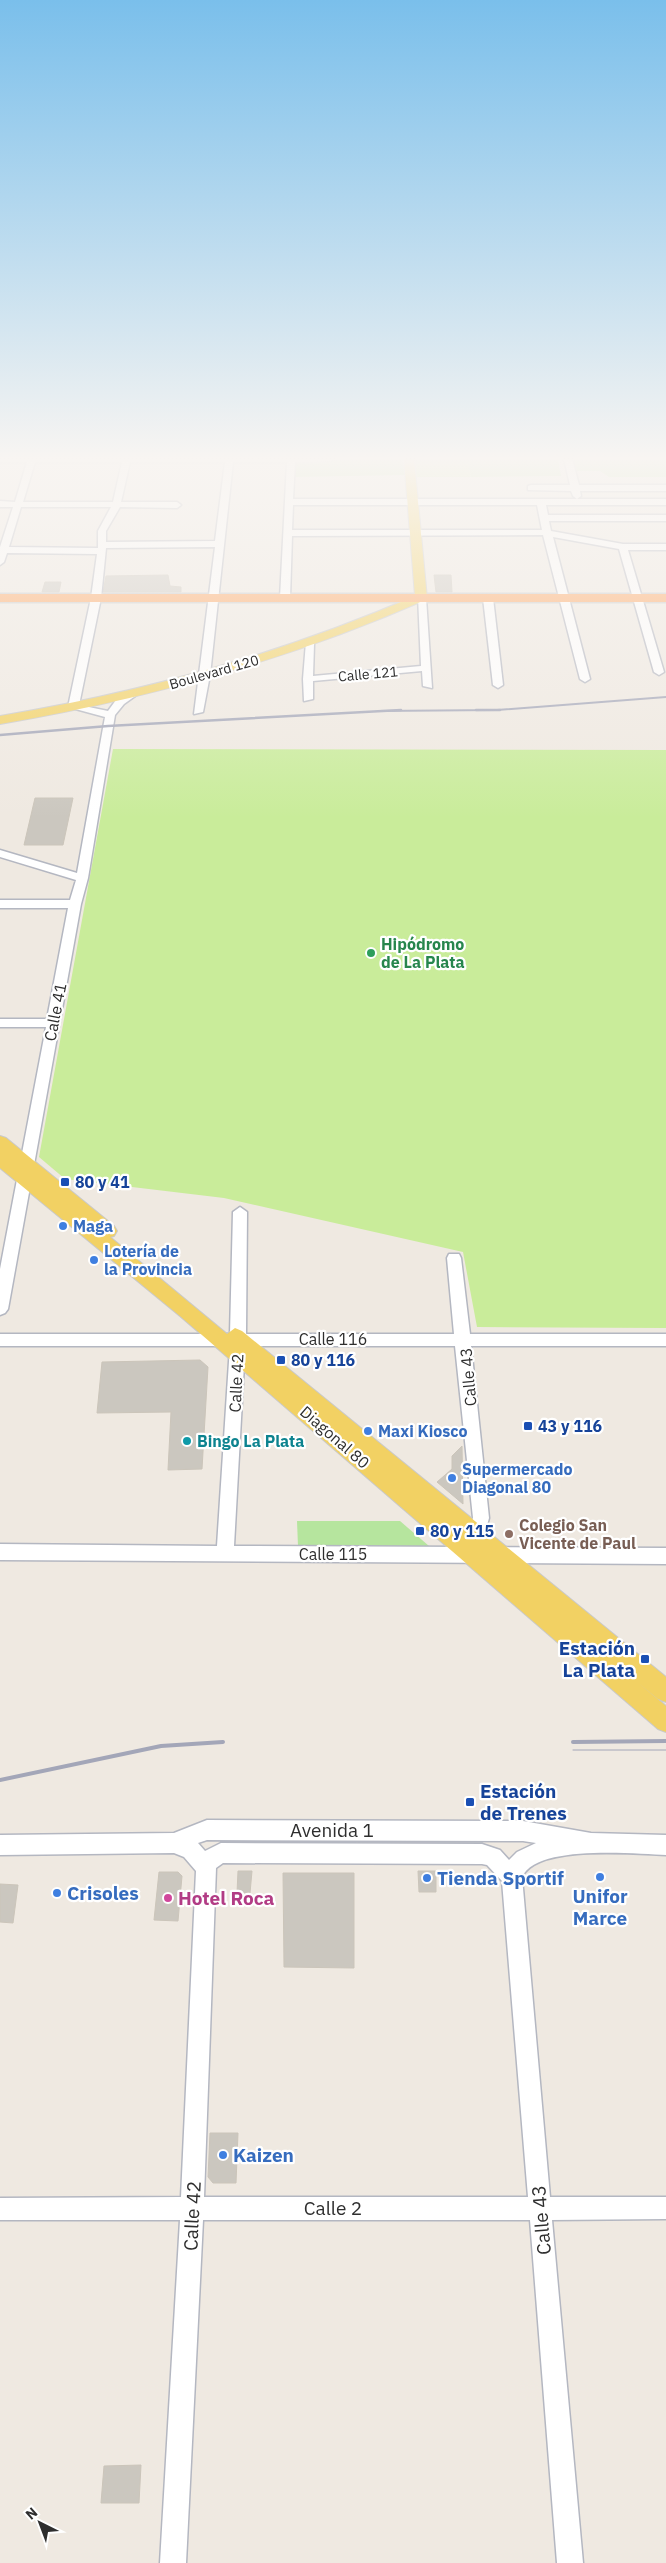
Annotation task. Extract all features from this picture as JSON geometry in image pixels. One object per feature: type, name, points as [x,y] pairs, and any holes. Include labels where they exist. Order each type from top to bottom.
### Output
[{"type":"highway","points":[[0,598],[666,598]]},
{"type":"main road","points":[[420,579],[421,598]]},
{"type":"main road","name":"Boulevard 120","points":[[0,720],[133,694],[205,675],[309,644],[421,598]]},
{"type":"main road","name":"Diagonal 80","points":[[0,1142],[25,1172],[474,1545],[666,1721]]},
{"type":"main road","name":"Diagonal 80","points":[[2,1162],[25,1172]]},
{"type":"main road","name":"Diagonal 80","points":[[474,1545],[501,1555],[666,1692]]},
{"type":"street","points":[[98,579],[73,707],[93,709],[110,715],[120,702],[133,694]]},
{"type":"street","points":[[198,712],[205,675],[214,579]]},
{"type":"street","points":[[285,598],[286,579]]},
{"type":"street","points":[[559,579],[585,679]]},
{"type":"street","points":[[633,579],[659,672]]},
{"type":"street","points":[[421,598],[428,686]]},
{"type":"street","points":[[488,598],[498,685]]},
{"type":"street","points":[[308,699],[309,644]]},
{"type":"street","name":"Calle 121","points":[[308,679],[427,668]]},
{"type":"street","name":"Calle 41","points":[[0,1309],[75,904],[82,878],[94,793],[110,715]]},
{"type":"street","points":[[0,853],[82,878]]},
{"type":"street","points":[[0,904],[75,904]]},
{"type":"street","points":[[0,1023],[53,1023]]},
{"type":"street","name":"Calle 42","points":[[225,1553],[232,1344],[240,1212]]},
{"type":"street","name":"Calle 43","points":[[454,1258],[481,1518],[474,1545]]},
{"type":"street","name":"Calle 116","points":[[0,1340],[232,1344],[464,1340],[666,1340]]},
{"type":"street","name":"Calle 115","points":[[0,1552],[225,1553],[474,1545]]},
{"type":"street","points":[[501,1555],[666,1556]]},
{"type":"street","name":"Avenida 1","points":[[0,1845],[174,1844],[207,1830],[523,1831],[591,1843],[666,1845]]},
{"type":"street","points":[[512,1878],[517,1864],[525,1856],[591,1843]]},
{"type":"street","points":[[174,1844],[191,1850],[206,1868]]},
{"type":"street","name":"Avenida 1","points":[[206,1868],[210,1858],[221,1853],[482,1854],[493,1857],[512,1878]]},
{"type":"street","name":"Calle 42","points":[[173,2563],[192,2208],[206,1868]]},
{"type":"street","name":"Calle 43","points":[[512,1878],[570,2563]]},
{"type":"street","name":"Calle 2","points":[[0,2208],[666,2208]]},
{"type":"green space","name":"Hipódromo de La Plata","points":[[113,749],[666,750],[666,1328],[477,1327],[463,1252],[224,1198],[65,1179],[39,1157]]},
{"type":"green space","points":[[297,1521],[400,1521],[429,1546],[298,1546]]},
{"type":"building","points":[[106,579],[169,579],[170,586],[181,587],[181,592],[103,592]]},
{"type":"building","points":[[434,579],[451,579],[452,592],[436,592]]},
{"type":"building","points":[[45,582],[61,582],[59,592],[42,592]]},
{"type":"building","points":[[35,798],[73,798],[63,845],[24,845]]},
{"type":"building","name":"Bingo La Plata","points":[[200,1360],[208,1367],[202,1469],[168,1470],[171,1412],[97,1413],[102,1362]]},
{"type":"building","name":"Supermercado Diagonal 80","points":[[462,1446],[463,1504],[437,1482],[452,1469],[452,1456]]},
{"type":"building","points":[[238,1871],[252,1871],[250,1893],[237,1893]]},
{"type":"building","name":"Tienda Sportif","points":[[418,1871],[436,1871],[436,1892],[419,1892]]},
{"type":"building","name":"Hotel Roca","points":[[159,1872],[178,1872],[182,1876],[178,1921],[154,1920]]},
{"type":"building","points":[[283,1873],[354,1873],[354,1968],[284,1967]]},
{"type":"building","points":[[0,1884],[18,1885],[13,1923],[0,1922]]},
{"type":"building","name":"Kaizen","points":[[210,2133],[238,2133],[236,2183],[213,2183],[208,2177]]},
{"type":"building","points":[[141,2465],[139,2503],[101,2503],[104,2466]]},
{"type":"tram line","points":[[573,1750],[666,1750]]},
{"type":"railway","points":[[497,710],[666,697]]},
{"type":"railway","points":[[384,711],[401,710]]},
{"type":"railway","points":[[476,710],[497,710]]},
{"type":"railway","points":[[384,711],[497,710]]},
{"type":"railway","points":[[378,711],[384,711]]},
{"type":"railway","points":[[0,735],[108,726],[384,711]]},
{"type":"railway","points":[[573,1742],[666,1741]]},
{"type":"railway","points":[[0,1780],[161,1746],[223,1742]]},
{"type":"place","name":"Hipódromo de La Plata","points":[[371,953]]},
{"type":"place","name":"80 y 41","points":[[65,1182]]},
{"type":"place","name":"Maga","points":[[63,1226]]},
{"type":"place","name":"Lotería de la Provincia","points":[[94,1260]]},
{"type":"place","name":"80 y 116","points":[[281,1360]]},
{"type":"place","name":"43 y 116","points":[[528,1426]]},
{"type":"place","name":"Maxi Kiosco","points":[[368,1431]]},
{"type":"place","name":"Bingo La Plata","points":[[187,1441]]},
{"type":"place","name":"Supermercado Diagonal 80","points":[[452,1478]]},
{"type":"place","name":"80 y 115","points":[[420,1531]]},
{"type":"place","name":"Colegio San Vicente de Paul","points":[[509,1534]]},
{"type":"place","name":"Estación La Plata","points":[[645,1659]]},
{"type":"place","name":"Estación de Trenes","points":[[470,1802]]},
{"type":"place","name":"Unifor Marce","points":[[600,1877]]},
{"type":"place","name":"Tienda Sportif","points":[[427,1878]]},
{"type":"place","name":"Crisoles","points":[[57,1893]]},
{"type":"place","name":"Hotel Roca","points":[[168,1898]]},
{"type":"place","name":"Kaizen","points":[[223,2155]]}]
